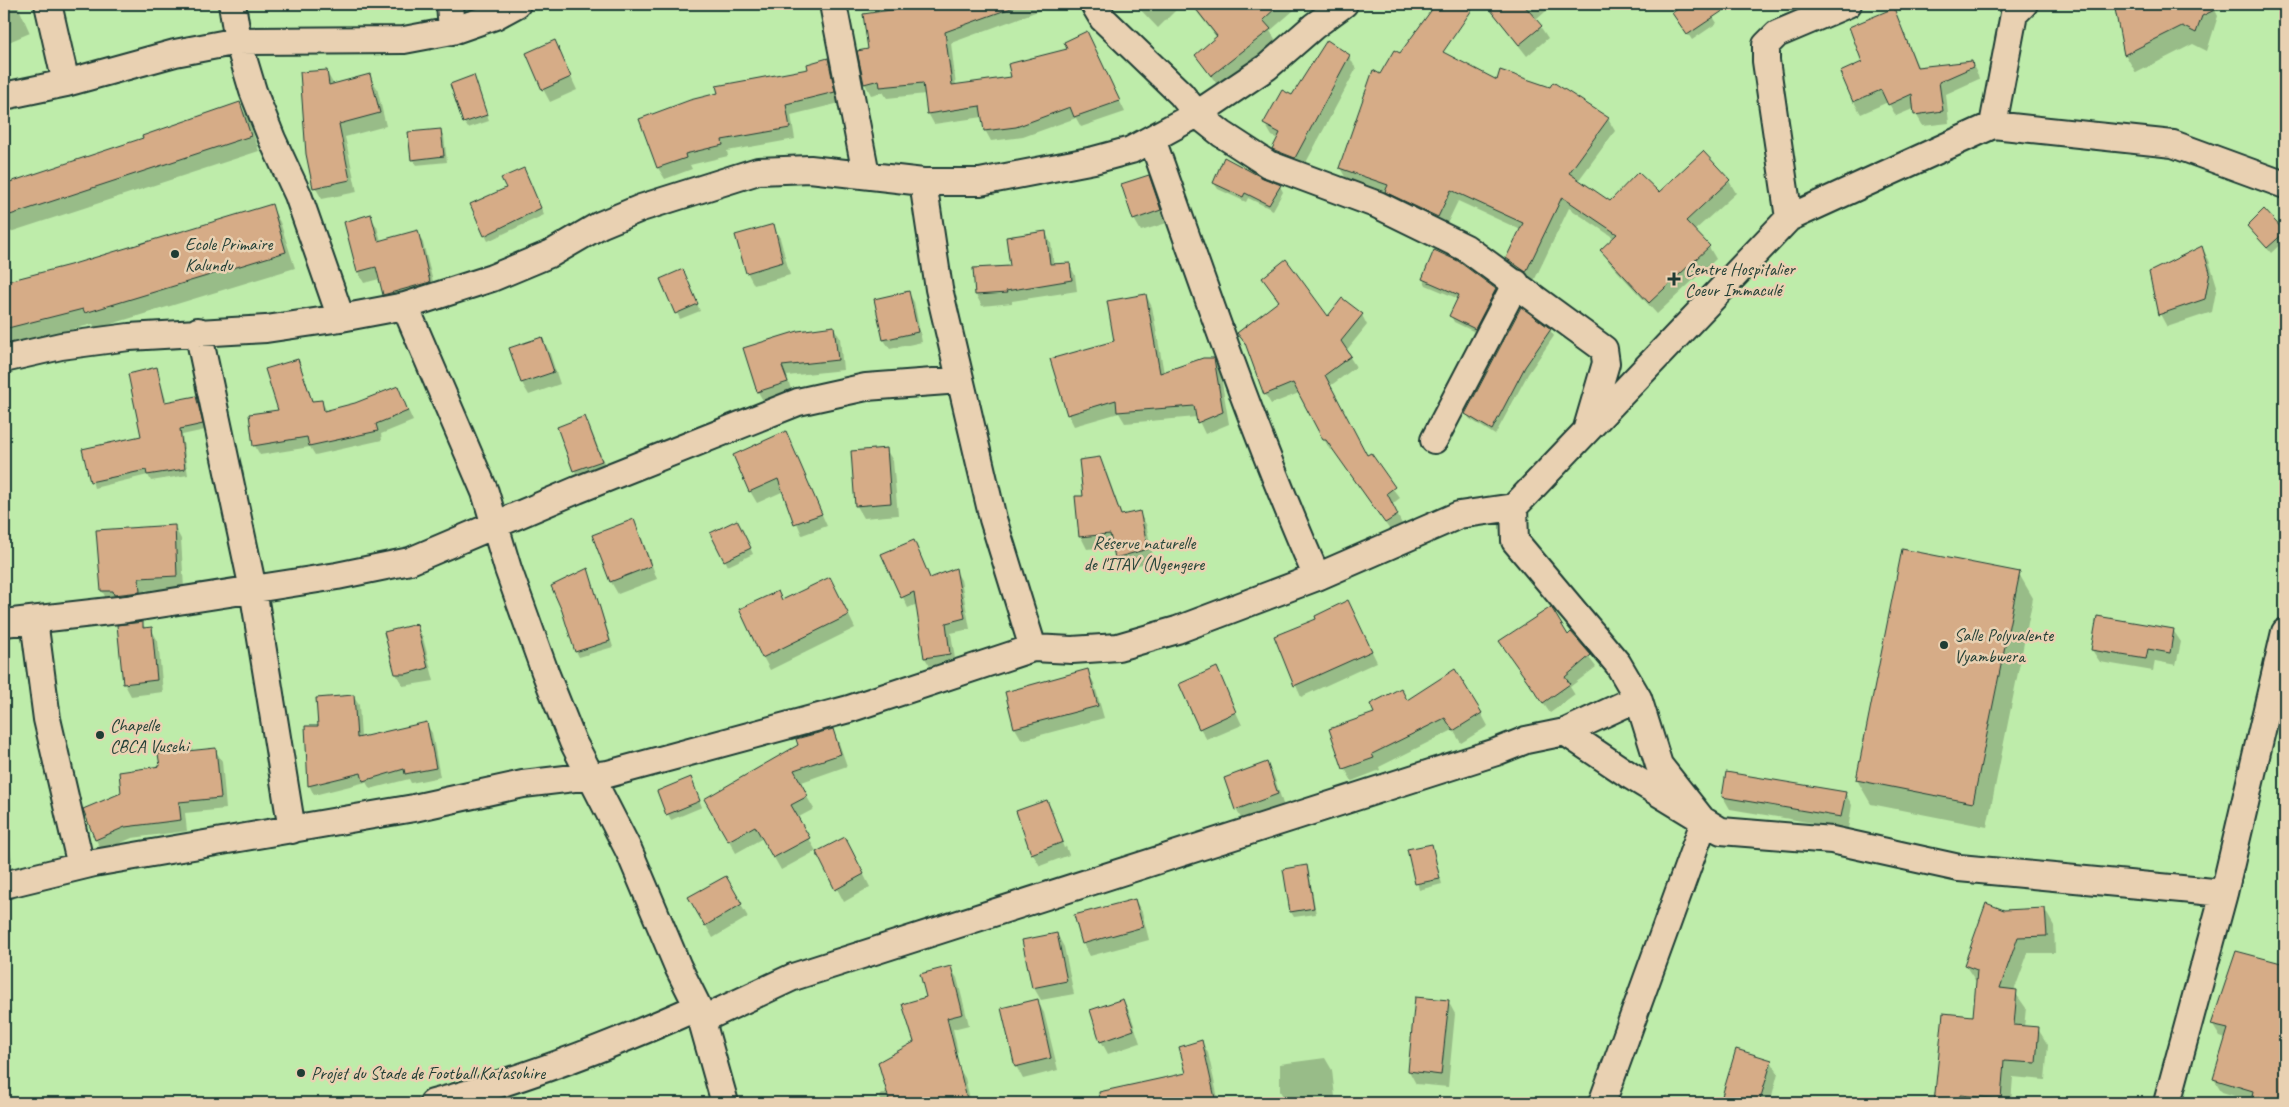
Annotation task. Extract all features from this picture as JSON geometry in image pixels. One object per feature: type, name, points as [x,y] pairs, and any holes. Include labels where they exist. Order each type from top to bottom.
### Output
[{"type":"street","points":[[48,4],[66,83]]},
{"type":"street","points":[[232,4],[238,41],[253,91],[272,139],[298,195],[341,318]]},
{"type":"street","points":[[450,4],[452,30]]},
{"type":"street","points":[[4,96],[66,83],[176,53],[238,41],[404,40],[452,30],[495,16],[517,4]]},
{"type":"street","points":[[833,4],[866,174]]},
{"type":"street","points":[[1094,4],[1103,19],[1181,94],[1197,114],[1222,134],[1268,164],[1378,205],[1466,248],[1604,349],[1606,363],[1604,372],[1584,436]]},
{"type":"street","points":[[4,360],[61,346],[198,331],[266,329],[405,306],[492,278],[552,253],[600,225],[642,208],[758,172],[810,169],[923,182],[980,182],[1094,160],[1131,150],[1197,114],[1267,67],[1314,26],[1344,4]]},
{"type":"street","points":[[1789,218],[1766,62],[1766,45],[1777,34],[1848,4]]},
{"type":"street","points":[[1993,125],[2014,14],[2024,4]]},
{"type":"street","points":[[4,885],[81,866],[414,808],[523,784],[608,774],[849,709],[1033,648],[1072,650],[1118,647],[1177,630],[1317,577],[1459,515],[1514,507],[1584,436],[1789,218],[1993,125],[2173,144],[2285,185]]},
{"type":"street","points":[[1152,139],[1236,377],[1287,508],[1317,577]]},
{"type":"street","points":[[923,182],[939,289],[960,380],[993,519],[1033,648]]},
{"type":"street","points":[[1434,440],[1516,283]]},
{"type":"street","points":[[405,306],[485,492],[545,672],[573,742],[629,851],[699,1013],[725,1103]]},
{"type":"street","points":[[198,331],[253,589],[292,830]]},
{"type":"street","points":[[4,623],[127,609],[337,576],[410,561],[577,490],[798,402],[866,387],[960,380]]},
{"type":"street","points":[[1514,507],[1515,541],[1618,664],[1638,698],[1659,765],[1704,822]]},
{"type":"street","points":[[34,620],[47,719],[81,866]]},
{"type":"street","points":[[2167,1103],[2224,893],[2285,632]]},
{"type":"street","points":[[433,1103],[485,1090],[650,1028],[699,1013],[793,978],[1496,752],[1526,740],[1565,732],[1638,698]]},
{"type":"street","points":[[1565,732],[1628,775],[1721,831],[1832,840],[1959,868],[2224,893]]},
{"type":"street","points":[[1602,1103],[1704,822]]},
{"type":"green space","name":"Réserve naturelle de l'ITAV (Ngengere","points":[[4,4],[2285,4],[2285,1103],[4,1103]]},
{"type":"building","points":[[932,4],[1014,4],[1014,7],[945,32],[952,85],[1011,77],[1008,64],[1067,49],[1064,42],[1087,31],[1120,101],[1074,117],[1070,107],[1016,127],[984,131],[980,106],[927,114],[923,83],[880,87],[879,80],[864,84],[857,51],[868,49],[863,14]]},
{"type":"building","points":[[1192,4],[1280,4],[1263,20],[1271,29],[1211,76],[1195,55],[1217,36]]},
{"type":"building","points":[[1436,4],[1476,4],[1443,52],[1497,80],[1500,70],[1550,87],[1553,82],[1609,118],[1569,173],[1610,201],[1638,172],[1659,192],[1703,151],[1730,180],[1686,221],[1710,246],[1649,303],[1600,250],[1617,234],[1562,197],[1526,272],[1506,258],[1523,223],[1451,190],[1438,217],[1385,192],[1388,185],[1339,168],[1373,70],[1380,74],[1394,50],[1400,53]]},
{"type":"building","points":[[1486,4],[1523,4],[1542,26],[1519,45]]},
{"type":"building","points":[[1685,4],[1733,4],[1687,35],[1672,13]]},
{"type":"building","points":[[2114,4],[2227,4],[2202,16],[2196,33],[2182,26],[2124,55]]},
{"type":"building","points":[[1894,8],[1917,67],[1972,61],[1973,67],[1939,82],[1943,111],[1914,115],[1912,94],[1888,105],[1881,90],[1853,102],[1840,72],[1862,62],[1849,27]]},
{"type":"building","points":[[555,40],[571,77],[542,90],[526,53]]},
{"type":"building","points":[[1327,40],[1350,55],[1295,158],[1272,149],[1280,133],[1263,124],[1282,90],[1292,95]]},
{"type":"building","points":[[828,58],[835,92],[786,104],[790,128],[722,140],[723,145],[685,154],[686,158],[657,168],[639,119],[690,100],[718,93],[716,86],[808,69],[807,64]]},
{"type":"building","points":[[327,70],[329,85],[370,74],[380,113],[339,124],[350,180],[313,188],[306,154],[300,72]]},
{"type":"building","points":[[474,75],[487,115],[463,123],[450,84]]},
{"type":"building","points":[[240,102],[251,136],[4,217],[4,184],[143,138],[142,136]]},
{"type":"building","points":[[441,129],[444,156],[411,160],[408,132]]},
{"type":"building","points":[[1224,157],[1263,178],[1281,185],[1269,205],[1245,193],[1243,197],[1213,183]]},
{"type":"building","points":[[524,168],[541,208],[484,236],[470,204],[506,188],[501,178]]},
{"type":"building","points":[[1149,175],[1161,210],[1133,220],[1121,184]]},
{"type":"building","points":[[272,204],[286,252],[85,313],[83,309],[4,329],[4,282],[70,265]]},
{"type":"building","points":[[2264,209],[2285,232],[2267,248],[2247,226]]},
{"type":"building","points":[[371,214],[378,241],[418,230],[430,282],[383,295],[376,267],[357,272],[344,222]]},
{"type":"building","points":[[774,224],[783,262],[746,273],[735,235]]},
{"type":"building","points":[[1046,231],[1050,264],[1070,263],[1072,280],[1006,291],[1007,293],[975,295],[973,268],[1010,266],[1006,237]]},
{"type":"building","points":[[2202,246],[2210,272],[2205,299],[2158,315],[2149,272]]},
{"type":"building","points":[[1434,250],[1458,261],[1496,289],[1475,329],[1449,316],[1459,295],[1422,279]]},
{"type":"building","points":[[1286,259],[1328,316],[1342,298],[1363,314],[1341,341],[1351,356],[1325,375],[1367,455],[1371,453],[1395,487],[1387,493],[1398,515],[1385,523],[1326,440],[1323,440],[1293,383],[1264,395],[1245,343],[1237,333],[1279,301],[1262,278]]},
{"type":"building","points":[[683,269],[698,304],[675,314],[660,279]]},
{"type":"building","points":[[909,291],[918,332],[883,340],[874,299]]},
{"type":"building","points":[[1146,294],[1160,373],[1203,358],[1214,358],[1223,412],[1197,423],[1194,406],[1117,412],[1116,400],[1067,415],[1050,359],[1114,341],[1107,301]]},
{"type":"building","points":[[1521,307],[1551,329],[1525,367],[1492,430],[1465,414]]},
{"type":"building","points":[[834,326],[838,360],[782,366],[788,382],[757,392],[743,348],[798,331]]},
{"type":"building","points":[[542,337],[554,372],[521,383],[509,348]]},
{"type":"building","points":[[298,359],[312,401],[322,400],[324,411],[355,403],[398,386],[408,411],[376,424],[378,431],[309,446],[307,437],[253,446],[249,414],[278,410],[265,369]]},
{"type":"building","points":[[157,367],[165,402],[196,396],[203,424],[180,429],[185,469],[147,475],[146,470],[90,482],[82,449],[141,436],[128,374]]},
{"type":"building","points":[[585,416],[602,461],[573,471],[557,427]]},
{"type":"building","points":[[786,431],[822,514],[794,524],[778,479],[749,492],[733,455]]},
{"type":"building","points":[[887,448],[891,503],[855,506],[851,451]]},
{"type":"building","points":[[1100,457],[1121,515],[1140,511],[1148,549],[1115,558],[1110,534],[1079,537],[1075,496],[1083,496],[1079,460]]},
{"type":"building","points":[[634,519],[651,566],[610,582],[592,535]]},
{"type":"building","points":[[737,520],[751,548],[724,561],[710,533]]},
{"type":"building","points":[[175,525],[177,576],[139,578],[140,592],[114,595],[113,591],[101,591],[96,530]]},
{"type":"building","points":[[914,540],[930,578],[956,568],[965,618],[946,623],[950,654],[924,658],[914,592],[901,598],[881,554]]},
{"type":"building","name":"Salle Polyvalente Vyambwera","points":[[1902,549],[2020,572],[1973,803],[1856,780]]},
{"type":"building","points":[[588,568],[610,641],[575,652],[562,611],[551,586]]},
{"type":"building","points":[[830,577],[849,615],[762,658],[739,609],[778,591],[782,600]]},
{"type":"building","points":[[1348,600],[1372,651],[1294,686],[1274,636],[1316,619],[1315,616]]},
{"type":"building","points":[[1551,607],[1568,635],[1571,632],[1591,655],[1565,677],[1570,684],[1543,703],[1499,641]]},
{"type":"building","points":[[2097,616],[2174,629],[2170,653],[2148,649],[2146,659],[2091,650]]},
{"type":"building","points":[[143,622],[143,628],[152,627],[157,680],[123,684],[117,625]]},
{"type":"building","points":[[417,624],[428,668],[406,674],[395,674],[384,632]]},
{"type":"building","points":[[1217,667],[1236,712],[1199,729],[1179,684]]},
{"type":"building","points":[[1088,669],[1098,706],[1014,728],[1005,692]]},
{"type":"building","points":[[1455,669],[1482,713],[1453,731],[1445,718],[1372,754],[1374,758],[1343,769],[1329,729],[1374,713],[1370,704],[1401,688],[1407,700]]},
{"type":"building","points":[[354,695],[357,738],[427,722],[436,768],[405,774],[404,769],[363,781],[361,773],[308,786],[305,726],[318,726],[316,698]]},
{"type":"building","points":[[833,729],[841,754],[794,770],[808,796],[791,805],[810,838],[773,858],[755,826],[728,841],[704,799],[798,745],[796,739]]},
{"type":"building","points":[[216,748],[221,798],[179,802],[181,820],[125,827],[95,840],[83,809],[121,793],[119,772],[160,766],[158,754]]},
{"type":"building","points":[[1267,762],[1278,794],[1235,810],[1224,778]]},
{"type":"building","points":[[1726,772],[1846,792],[1841,817],[1722,797]]},
{"type":"building","points":[[691,777],[700,801],[666,815],[657,791]]},
{"type":"building","points":[[1047,800],[1063,842],[1031,854],[1016,811]]},
{"type":"building","points":[[845,837],[864,874],[835,890],[816,852]]},
{"type":"building","points":[[1432,844],[1440,879],[1415,884],[1407,849]]},
{"type":"building","points":[[1307,865],[1314,908],[1290,912],[1283,869]]},
{"type":"building","points":[[726,876],[742,904],[705,926],[688,897]]},
{"type":"building","points":[[1135,899],[1143,927],[1082,944],[1074,915]]},
{"type":"building","points":[[1986,903],[2004,910],[2045,908],[2047,936],[2018,937],[2000,988],[2017,990],[2014,1025],[2039,1027],[2036,1063],[2004,1061],[2001,1099],[1960,1095],[1959,1103],[1934,1103],[1943,1013],[1973,1016],[1977,970],[1964,965]]},
{"type":"building","points":[[1057,933],[1067,981],[1032,988],[1022,940]]},
{"type":"building","points":[[2236,951],[2285,964],[2285,1103],[2252,1096],[2253,1091],[2213,1079],[2228,1029],[2211,1025]]},
{"type":"building","points":[[951,966],[963,1014],[947,1018],[967,1099],[941,1103],[890,1103],[878,1062],[914,1042],[902,1004],[926,997],[920,974]]},
{"type":"building","points":[[1415,997],[1449,1000],[1441,1075],[1408,1071]]},
{"type":"building","points":[[1038,999],[1051,1058],[1015,1067],[1001,1008]]},
{"type":"building","points":[[1123,999],[1134,1030],[1100,1042],[1090,1010]]},
{"type":"building","points":[[1202,1040],[1216,1103],[1100,1103],[1099,1092],[1186,1073],[1179,1047]]},
{"type":"building","points":[[1736,1049],[1772,1060],[1759,1103],[1748,1103],[1722,1096]]},
{"type":"place","name":"Ecole Primaire Kalundu","points":[[175,254]]},
{"type":"place","name":"Centre Hospitalier Coeur Immaculé","points":[[1674,279]]},
{"type":"place","name":"Salle Polyvalente Vyambwera","points":[[1944,645]]},
{"type":"place","name":"Chapelle CBCA Vusehi","points":[[100,735]]},
{"type":"place","name":"Projet du Stade de Football Katasohire","points":[[301,1073]]}]
